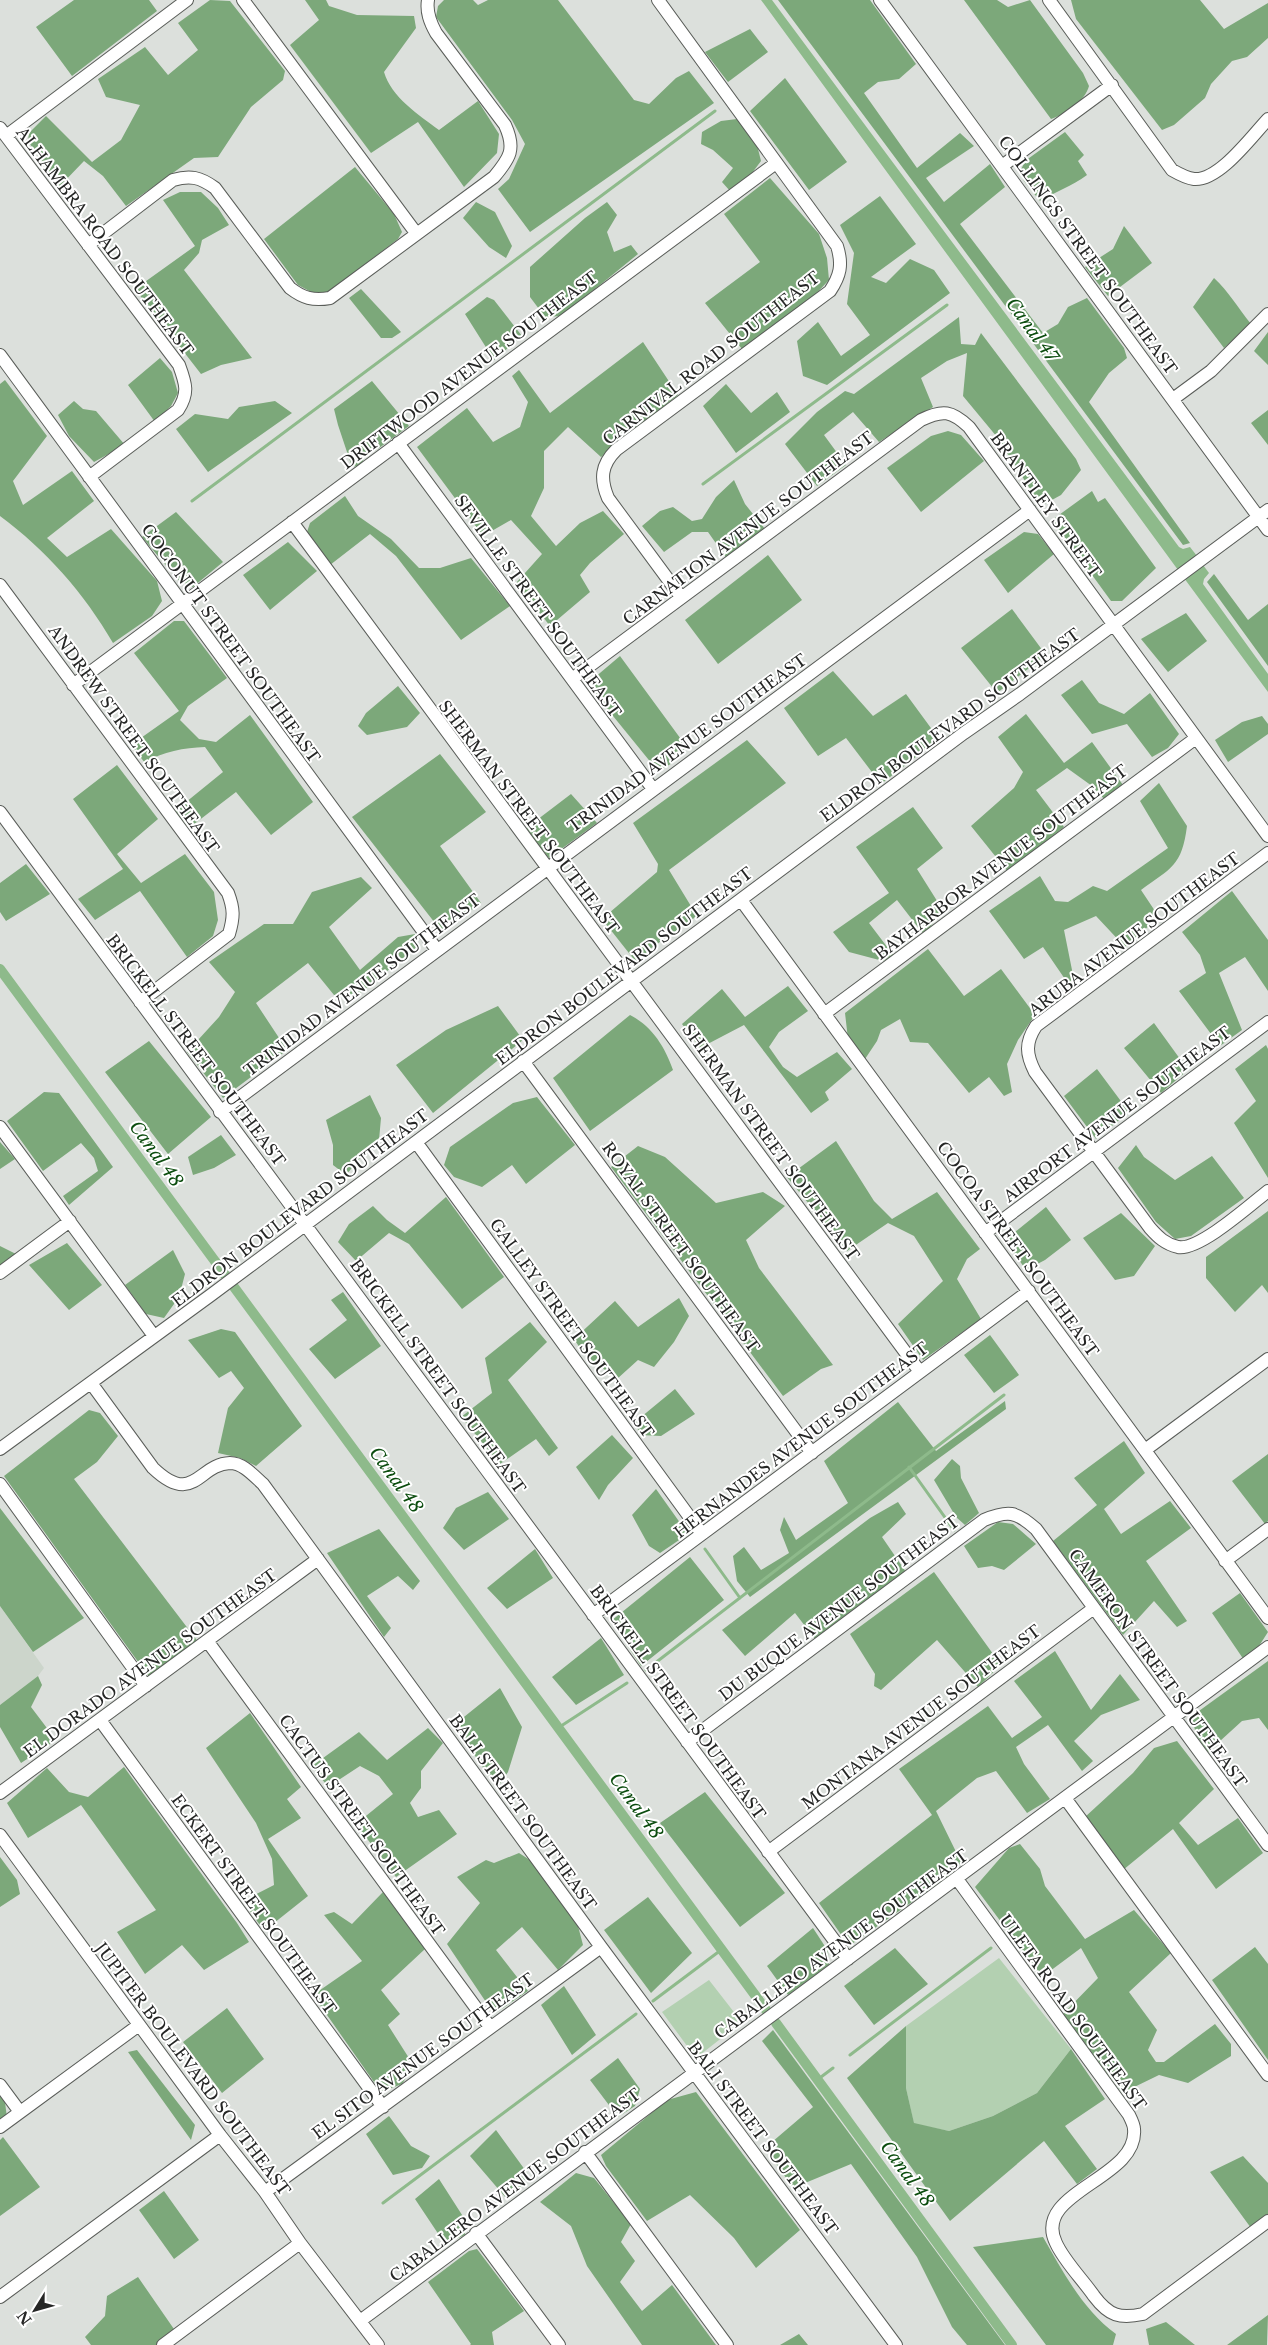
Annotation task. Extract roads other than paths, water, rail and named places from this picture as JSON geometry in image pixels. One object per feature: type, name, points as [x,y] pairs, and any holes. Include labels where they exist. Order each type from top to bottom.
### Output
[{"type":"street","points":[[3,132],[187,0]]},
{"type":"street","points":[[243,0],[416,233]]},
{"type":"street","points":[[88,245],[161,188],[173,180],[188,176],[203,180],[215,188],[290,288],[302,297],[318,300],[330,298],[494,177],[505,164],[511,152],[511,138],[505,125],[435,31],[429,20],[428,0]]},
{"type":"street","points":[[658,0],[776,163]]},
{"type":"street","name":"COLLINGS STREET SOUTHEAST","points":[[880,0],[1173,399],[1263,513],[1268,530]]},
{"type":"street","points":[[1049,0],[1172,170],[1192,179],[1203,178],[1218,172],[1268,119]]},
{"type":"street","points":[[1002,166],[1112,85]]},
{"type":"street","name":"ALHAMBRA ROAD SOUTHEAST","points":[[3,132],[179,365],[185,380],[186,398],[178,410],[89,477]]},
{"type":"street","name":"CARNIVAL ROAD SOUTHEAST","points":[[681,597],[608,498],[602,484],[606,460],[616,450],[830,292],[838,279],[842,261],[838,246],[776,163]]},
{"type":"street","name":"DRIFTWOOD AVENUE SOUTHEAST","points":[[73,685],[776,163]]},
{"type":"street","points":[[1173,399],[1212,371],[1268,314]]},
{"type":"street","name":"COCONUT STREET SOUTHEAST","points":[[0,355],[436,950]]},
{"type":"street","name":"CARNATION AVENUE SOUTHEAST","points":[[572,679],[921,420],[935,413],[946,413]]},
{"type":"street","name":"BRANTLEY STREET","points":[[946,413],[959,418],[969,427],[1268,836]]},
{"type":"street","name":"SEVILLE STREET SOUTHEAST","points":[[398,443],[653,789]]},
{"type":"street","name":"TRINIDAD AVENUE SOUTHEAST","points":[[220,1112],[545,868],[1030,510]]},
{"type":"street","name":"ELDRON BOULEVARD SOUTHEAST","points":[[0,1449],[257,1261],[740,900],[1263,513]]},
{"type":"street","name":"SHERMAN STREET SOUTHEAST","points":[[292,522],[545,868],[632,981],[920,1372]]},
{"type":"street","name":"ANDREW STREET SOUTHEAST","points":[[0,585],[228,893],[234,917],[229,934],[140,1002]]},
{"type":"street","name":"BAYHARBOR AVENUE SOUTHEAST","points":[[824,1014],[1196,738]]},
{"type":"street","name":"BRICKELL STREET SOUTHEAST","points":[[0,812],[848,1959]]},
{"type":"street","name":"ARUBA AVENUE SOUTHEAST","points":[[1094,1152],[1035,1072],[1026,1047],[1029,1038],[1036,1026],[1268,853]]},
{"type":"street","name":"COCOA STREET SOUTHEAST","points":[[740,900],[1268,1618]]},
{"type":"street","name":"AIRPORT AVENUE SOUTHEAST","points":[[985,1232],[1268,1022]]},
{"type":"street","name":"ROYAL STREET SOUTHEAST","points":[[524,1061],[812,1453]]},
{"type":"street","points":[[0,1127],[154,1336]]},
{"type":"street","name":"GALLEY STREET SOUTHEAST","points":[[416,1142],[702,1534]]},
{"type":"street","points":[[1094,1152],[1150,1228],[1162,1241],[1179,1248],[1200,1242],[1268,1191]]},
{"type":"street","points":[[0,1273],[70,1221]]},
{"type":"street","name":"HERNANDES AVENUE SOUTHEAST","points":[[593,1615],[1028,1291]]},
{"type":"street","points":[[1145,1450],[1268,1359]]},
{"type":"street","name":"BALI STREET SOUTHEAST","points":[[91,1382],[153,1468],[164,1479],[179,1484],[196,1481],[215,1468],[230,1463],[245,1468],[263,1484],[600,1947],[896,2345]]},
{"type":"street","points":[[0,1484],[146,1686]]},
{"type":"street","name":"DU BUQUE AVENUE SOUTHEAST","points":[[687,1742],[984,1520],[1001,1513],[1016,1514]]},
{"type":"street","name":"CAMERON STREET SOUTHEAST","points":[[1016,1514],[1036,1528],[1268,1846]]},
{"type":"street","points":[[1225,1561],[1268,1529]]},
{"type":"street","name":"EL DORADO AVENUE SOUTHEAST","points":[[0,1793],[208,1642],[318,1559]]},
{"type":"street","name":"MONTANA AVENUE SOUTHEAST","points":[[768,1852],[1094,1608]]},
{"type":"street","name":"CACTUS STREET SOUTHEAST","points":[[208,1642],[490,2028]]},
{"type":"street","name":"CABALLERO AVENUE SOUTHEAST","points":[[360,2321],[585,2152],[957,1879],[1268,1647]]},
{"type":"street","name":"ECKERT STREET SOUTHEAST","points":[[100,1720],[383,2107]]},
{"type":"street","points":[[1065,1798],[1268,2075]]},
{"type":"street","name":"JUPITER BOULEVARD SOUTHEAST","points":[[0,1835],[377,2345]]},
{"type":"street","name":"ULETA ROAD SOUTHEAST","points":[[957,1879],[1131,2119],[1134,2129],[1131,2146],[1122,2161],[1068,2200],[1058,2211],[1053,2225],[1055,2242],[1099,2303],[1112,2314],[1126,2318],[1143,2314],[1268,2221]]},
{"type":"street","name":"EL SITO AVENUE SOUTHEAST","points":[[265,2192],[600,1947]]},
{"type":"street","points":[[0,2126],[139,2025]]},
{"type":"street","points":[[0,2084],[20,2112]]},
{"type":"street","points":[[0,2297],[220,2135]]},
{"type":"street","points":[[585,2152],[727,2345]]},
{"type":"street","points":[[476,2233],[559,2345]]},
{"type":"street","points":[[163,2345],[300,2243]]},
{"type":"waterway","points":[[192,501],[715,111]]},
{"type":"waterway","points":[[703,484],[947,305]]},
{"type":"waterway","name":"Canal 48","points":[[0,969],[766,2010]]},
{"type":"waterway","points":[[646,1670],[1004,1395]]},
{"type":"waterway","points":[[909,1467],[954,1530]]},
{"type":"waterway","points":[[705,1549],[740,1598]]},
{"type":"waterway","points":[[558,1728],[627,1683]]},
{"type":"waterway","points":[[850,2055],[991,1948]]},
{"type":"waterway","points":[[653,2001],[721,1950]]},
{"type":"waterway","points":[[383,2203],[636,2014]]},
{"type":"waterway","name":"Canal 48","points":[[776,2023],[1012,2345]]},
{"type":"waterway","points":[[817,2080],[833,2068]]},
{"type":"water label","name":"Canal 47","points":[[1032,330]]}]
